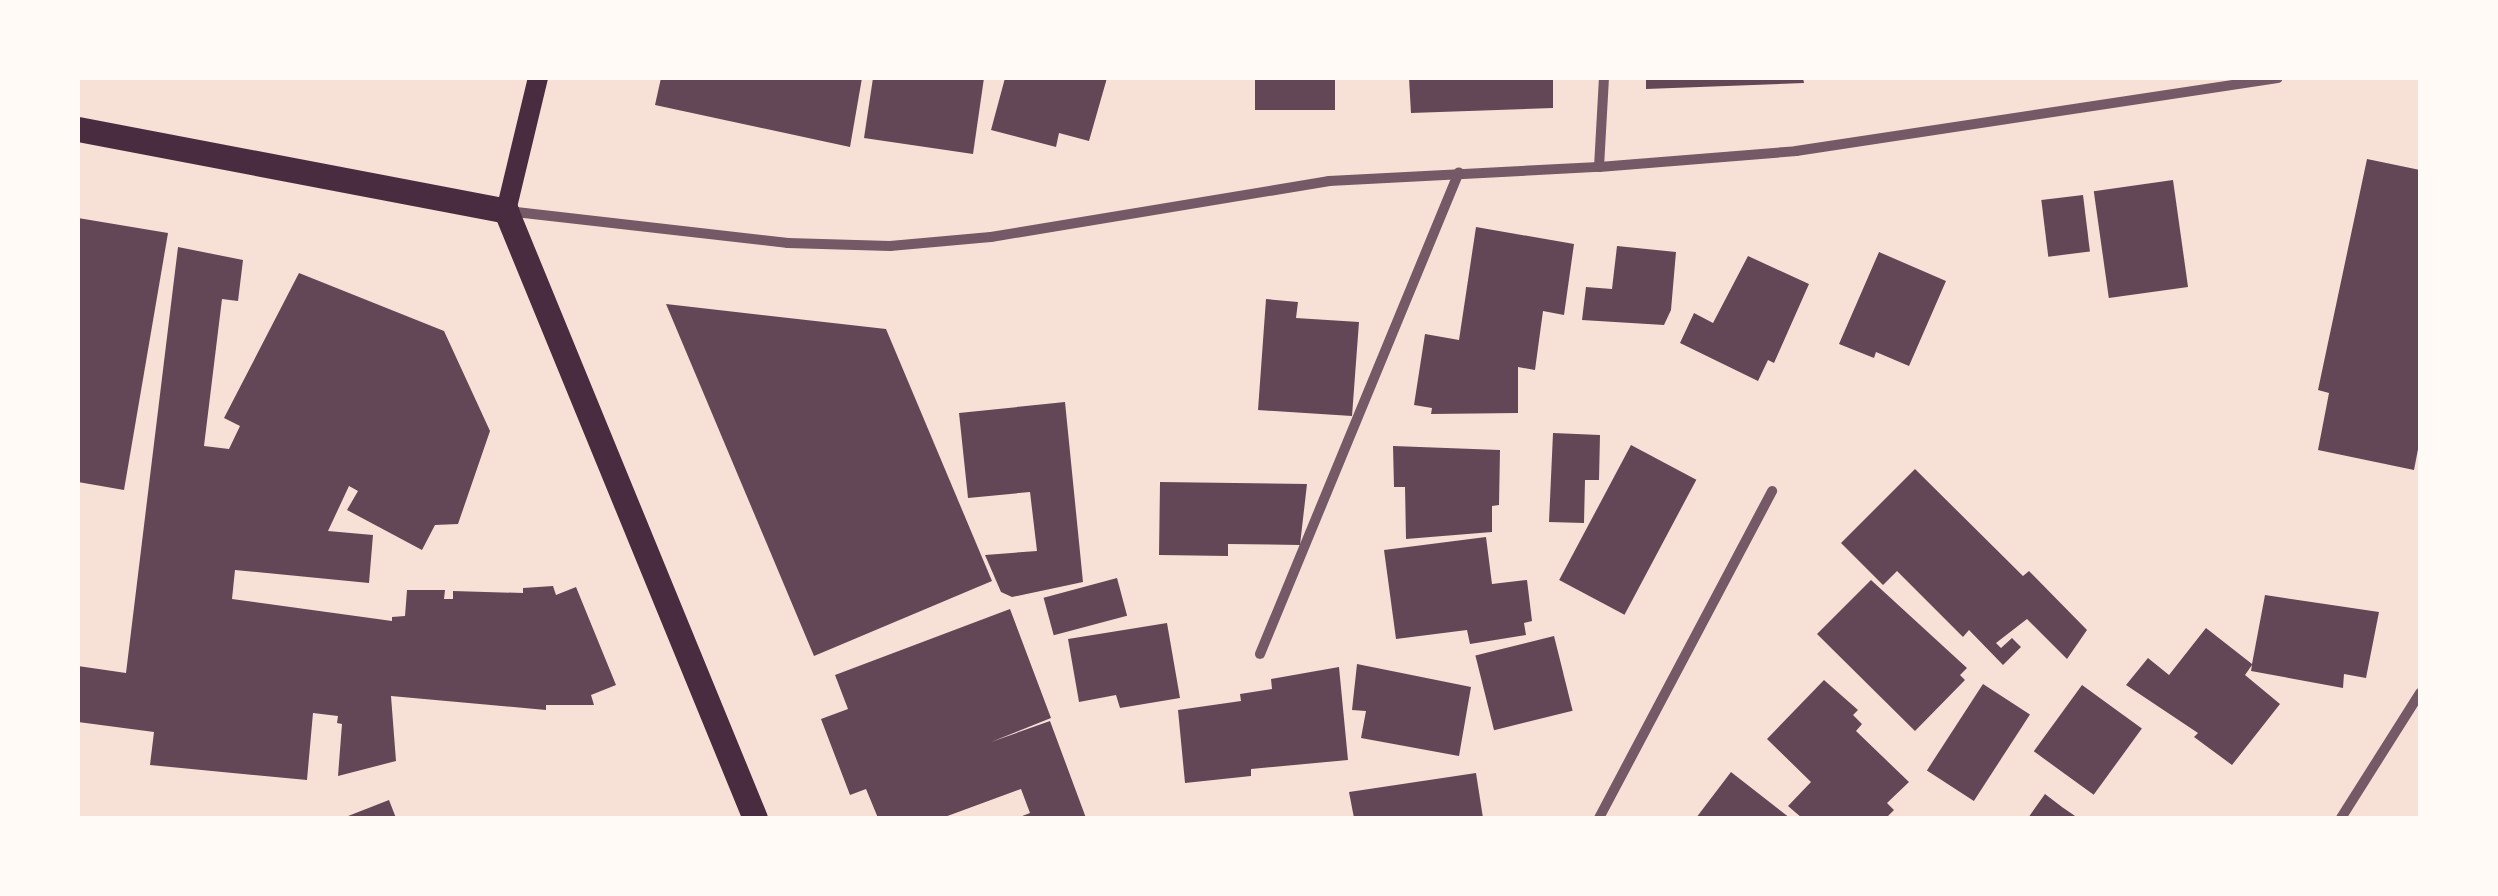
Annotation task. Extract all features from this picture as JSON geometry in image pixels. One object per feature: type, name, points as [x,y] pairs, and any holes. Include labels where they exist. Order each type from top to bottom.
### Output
[{"type":"main road","points":[[538,78],[506,211],[754,818]]},
{"type":"main road","points":[[78,129],[506,211]]},
{"type":"street","points":[[1599,168],[1604,78]]},
{"type":"street","points":[[506,211],[788,243],[890,246],[991,237],[1329,181],[1599,168],[1796,150],[2278,78]]},
{"type":"street","points":[[1260,654],[1459,172]]},
{"type":"street","points":[[1599,818],[1772,490]]},
{"type":"street","points":[[2341,818],[2420,693]]},
{"type":"building","points":[[661,78],[862,78],[850,147],[655,105]]},
{"type":"building","points":[[873,78],[984,78],[973,154],[864,138]]},
{"type":"building","points":[[1005,78],[1107,78],[1089,141],[1059,133],[1056,147],[991,130]]},
{"type":"building","points":[[1255,78],[1335,78],[1335,110],[1255,110]]},
{"type":"building","points":[[1409,78],[1553,78],[1553,108],[1411,113]]},
{"type":"building","points":[[1646,78],[1803,78],[1804,83],[1646,89]]},
{"type":"building","points":[[2367,159],[2420,170],[2420,439],[2414,470],[2318,450],[2329,393],[2318,390]]},
{"type":"building","points":[[2173,180],[2188,287],[2109,298],[2094,191]]},
{"type":"building","points":[[2083,195],[2090,252],[2048,257],[2041,200]]},
{"type":"building","points":[[78,218],[168,233],[124,490],[78,482]]},
{"type":"building","points":[[1476,227],[1574,244],[1564,315],[1543,311],[1535,370],[1518,367],[1518,413],[1431,414],[1432,408],[1414,405],[1425,334],[1459,340]]},
{"type":"building","points":[[1617,246],[1676,252],[1671,310],[1664,325],[1582,320],[1586,287],[1612,289]]},
{"type":"building","points":[[178,247],[243,260],[238,301],[222,299],[204,446],[229,449],[240,426],[224,418],[299,273],[444,331],[490,431],[458,524],[435,525],[422,550],[347,510],[358,491],[349,486],[328,531],[373,535],[369,583],[235,570],[232,599],[392,621],[392,617],[405,616],[407,590],[445,590],[444,599],[453,599],[453,591],[523,593],[523,588],[553,586],[556,595],[576,587],[616,685],[591,695],[594,705],[546,705],[546,710],[391,696],[396,761],[338,776],[342,724],[337,723],[338,716],[313,713],[307,780],[150,765],[154,732],[78,722],[78,666],[126,673]]},
{"type":"building","points":[[1879,252],[1946,281],[1909,366],[1876,352],[1874,358],[1839,344]]},
{"type":"building","points":[[1748,256],[1809,284],[1774,363],[1768,360],[1758,381],[1680,343],[1694,313],[1713,323]]},
{"type":"building","points":[[1266,299],[1298,302],[1296,318],[1359,322],[1352,416],[1258,410]]},
{"type":"building","points":[[666,304],[886,329],[992,581],[814,656]]},
{"type":"building","points":[[1065,402],[1083,582],[1012,597],[1001,592],[985,555],[1037,551],[1030,492],[968,498],[959,413]]},
{"type":"building","points":[[1553,433],[1600,435],[1599,480],[1585,480],[1584,523],[1549,522]]},
{"type":"building","points":[[1631,445],[1696,480],[1625,615],[1559,580]]},
{"type":"building","points":[[1393,446],[1500,450],[1499,505],[1492,506],[1492,532],[1406,539],[1405,487],[1394,487]]},
{"type":"building","points":[[1915,469],[2023,576],[2029,571],[2087,630],[2067,659],[2027,619],[1996,643],[2001,648],[2012,638],[2021,647],[2003,665],[1969,630],[1963,637],[1897,571],[1883,585],[1841,543]]},
{"type":"building","points":[[1160,482],[1307,484],[1300,545],[1228,544],[1228,556],[1159,555]]},
{"type":"building","points":[[1486,537],[1492,584],[1527,580],[1532,621],[1524,623],[1526,635],[1470,644],[1467,630],[1396,639],[1384,550]]},
{"type":"building","points":[[1117,578],[1127,616],[1054,635],[1044,598]]},
{"type":"building","points":[[1871,580],[1967,668],[1960,675],[1965,680],[1915,731],[1817,634]]},
{"type":"building","points":[[2265,595],[2379,612],[2366,678],[2344,674],[2343,688],[2251,671],[2252,665],[2245,675],[2280,704],[2232,765],[2194,737],[2198,733],[2126,685],[2148,658],[2169,675],[2206,628],[2252,664]]},
{"type":"building","points":[[1010,609],[1051,718],[991,742],[1050,721],[1086,818],[1017,818],[1030,813],[1021,789],[942,818],[878,818],[866,789],[850,795],[821,719],[848,709],[835,675]]},
{"type":"building","points":[[1167,623],[1180,698],[1120,708],[1116,695],[1079,702],[1068,639]]},
{"type":"building","points":[[1554,636],[1573,711],[1494,730],[1475,656]]},
{"type":"building","points":[[1357,664],[1471,687],[1459,756],[1361,738],[1366,711],[1352,710]]},
{"type":"building","points":[[1339,667],[1348,760],[1251,769],[1251,776],[1185,783],[1178,710],[1241,701],[1240,694],[1272,689],[1271,679]]},
{"type":"building","points":[[1824,680],[1858,710],[1853,715],[1862,724],[1856,731],[1909,782],[1887,803],[1894,810],[1886,818],[1802,818],[1788,806],[1811,782],[1767,739]]},
{"type":"building","points":[[1983,684],[2030,714],[1974,801],[1927,770]]},
{"type":"building","points":[[2082,685],[2142,728],[2094,795],[2034,751]]},
{"type":"building","points":[[1731,772],[1790,818],[1696,818]]},
{"type":"building","points":[[1476,773],[1483,818],[1354,818],[1349,792]]},
{"type":"building","points":[[2045,794],[2062,807],[2078,818],[2028,818]]},
{"type":"building","points":[[389,800],[396,818],[343,818]]}]
